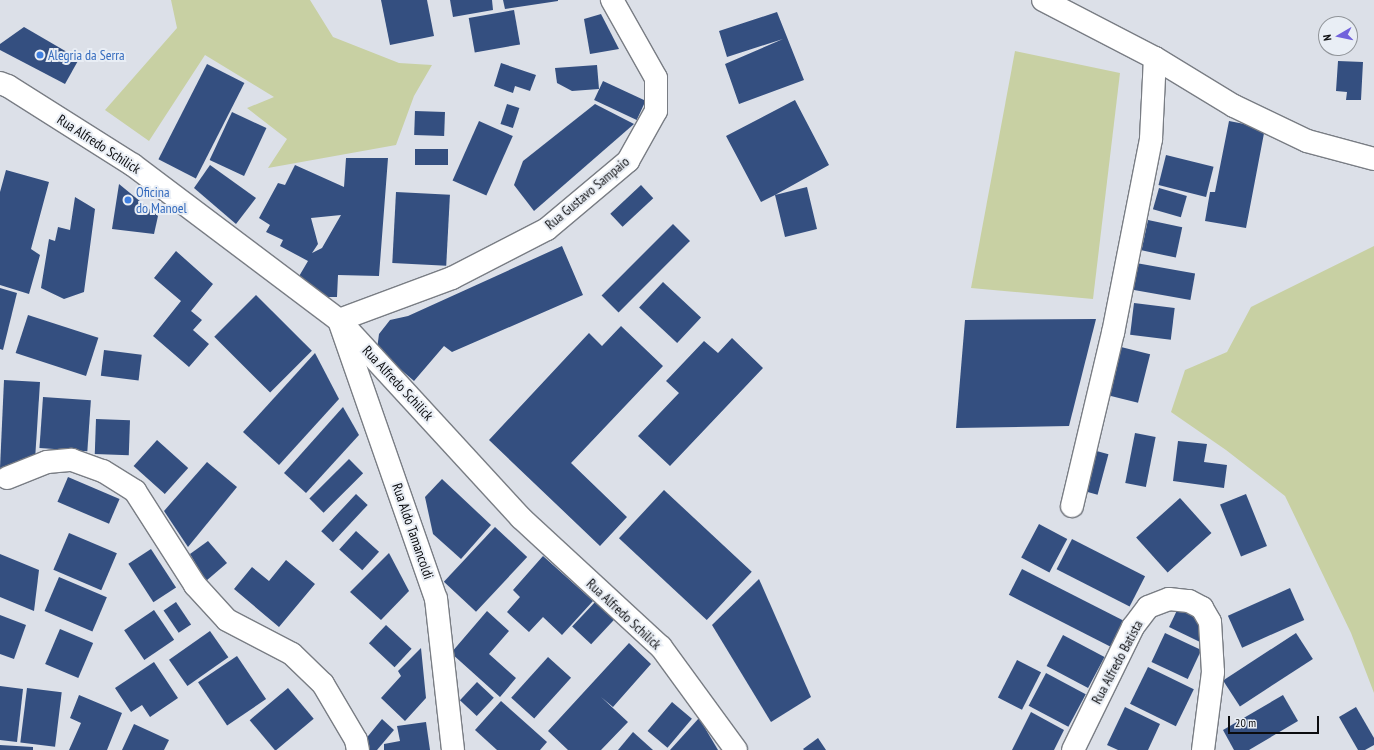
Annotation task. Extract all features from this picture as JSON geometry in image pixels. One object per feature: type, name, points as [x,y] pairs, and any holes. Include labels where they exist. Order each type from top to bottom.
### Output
[{"type":"street","name":"Rua Gustavo Sampaio","points":[[340,320],[452,278],[546,229],[628,161],[656,111],[656,78],[612,0]]},
{"type":"street","points":[[1044,0],[1155,58],[1234,106],[1307,141],[1374,160]]},
{"type":"street","points":[[1072,506],[1113,332],[1151,139],[1155,58]]},
{"type":"street","name":"Rua Alfredo Schilick","points":[[0,83],[8,86],[134,165],[340,320],[521,518],[661,647],[736,750]]},
{"type":"street","name":"Rua Aldo Tamancoldi","points":[[340,320],[436,599],[453,750]]},
{"type":"street","points":[[7,478],[47,462],[72,460],[103,471],[136,491],[195,585],[227,620],[292,654],[323,684],[356,740],[358,750]]},
{"type":"street","name":"Rua Alfredo Batista","points":[[1073,750],[1133,627],[1148,607],[1169,599],[1189,601],[1202,608],[1210,622],[1212,672],[1203,750]]},
{"type":"green space","points":[[171,0],[310,0],[333,37],[399,63],[432,65],[414,96],[396,145],[268,168],[287,139],[247,108],[274,97],[205,55],[149,141],[105,110],[177,28]]},
{"type":"green space","points":[[1015,51],[1120,73],[1093,299],[971,288]]},
{"type":"green space","points":[[1374,246],[1374,693],[1351,633],[1285,496],[1226,450],[1171,412],[1185,370],[1227,352],[1251,307]]},
{"type":"building","points":[[381,0],[427,0],[434,36],[390,45]]},
{"type":"building","points":[[450,0],[492,0],[493,10],[453,17]]},
{"type":"building","points":[[503,0],[558,0],[558,1],[505,9]]},
{"type":"building","points":[[514,10],[520,44],[475,52],[469,18]]},
{"type":"building","points":[[777,12],[804,80],[739,104],[725,64],[783,39],[727,57],[719,31]]},
{"type":"building","points":[[601,14],[619,49],[590,54],[584,19]]},
{"type":"building","name":"Alegria da Serra","points":[[24,27],[79,59],[65,84],[0,50],[0,44]]},
{"type":"building","points":[[1338,61],[1363,62],[1361,100],[1346,100],[1347,92],[1336,91]]},
{"type":"building","points":[[501,63],[536,75],[530,91],[515,86],[513,93],[494,86]]},
{"type":"building","points":[[207,64],[244,83],[196,178],[158,159]]},
{"type":"building","points":[[597,65],[599,89],[572,91],[557,83],[555,68]]},
{"type":"building","points":[[603,81],[646,101],[637,120],[594,100]]},
{"type":"building","points":[[795,100],[829,165],[761,202],[726,136]]},
{"type":"building","points":[[507,104],[519,108],[513,128],[501,124]]},
{"type":"building","points":[[595,104],[634,124],[534,211],[514,185],[523,161]]},
{"type":"building","points":[[415,111],[445,112],[444,136],[414,135]]},
{"type":"building","points":[[232,112],[266,128],[244,176],[210,160]]},
{"type":"building","points":[[479,121],[513,136],[486,195],[453,180]]},
{"type":"building","points":[[1229,121],[1265,128],[1246,228],[1205,221],[1210,192],[1215,192]]},
{"type":"building","points":[[415,149],[448,149],[448,165],[415,165]]},
{"type":"building","points":[[1166,155],[1214,167],[1206,197],[1159,185]]},
{"type":"building","points":[[346,158],[388,158],[379,276],[338,275],[337,297],[323,297],[298,278],[308,261],[280,246],[283,240],[266,232],[270,225],[259,218],[278,183],[285,185],[295,165],[344,187]],"holes":[[[341,215],[322,248],[312,253],[318,244],[311,218]]]},
{"type":"building","points":[[210,165],[256,198],[236,224],[194,188]]},
{"type":"building","points":[[6,170],[49,182],[31,249],[40,255],[29,294],[0,285],[0,192]]},
{"type":"building","name":"Oficina do Manoel","points":[[119,184],[158,216],[154,234],[112,229]]},
{"type":"building","points":[[641,185],[653,198],[623,227],[610,214]]},
{"type":"building","points":[[807,187],[817,229],[785,237],[775,195]]},
{"type":"building","points":[[1159,188],[1187,196],[1181,217],[1153,209]]},
{"type":"building","points":[[396,192],[450,195],[446,266],[392,263]]},
{"type":"building","points":[[75,197],[95,209],[84,292],[64,299],[41,288],[49,239],[55,241],[58,227],[70,230]]},
{"type":"building","points":[[1148,220],[1182,227],[1176,258],[1142,250]]},
{"type":"building","points":[[673,224],[690,241],[619,312],[602,295]]},
{"type":"building","points":[[562,246],[583,295],[452,352],[444,346],[414,381],[377,349],[379,334],[390,320],[408,316]]},
{"type":"building","points":[[176,251],[213,284],[191,311],[202,320],[193,330],[209,344],[189,367],[153,336],[181,301],[154,278]]},
{"type":"building","points":[[1136,263],[1195,273],[1190,300],[1131,290]]},
{"type":"building","points":[[663,282],[701,317],[677,343],[639,308]]},
{"type":"building","points":[[0,288],[17,293],[3,350],[0,349]]},
{"type":"building","points":[[256,295],[312,351],[270,393],[214,337]]},
{"type":"building","points":[[1134,303],[1175,308],[1171,340],[1130,335]]},
{"type":"building","points":[[28,315],[98,338],[86,376],[16,353]]},
{"type":"building","points":[[1096,319],[1069,426],[956,428],[965,320]]},
{"type":"building","points":[[621,326],[663,366],[571,463],[627,517],[600,546],[489,440],[589,333],[602,346]]},
{"type":"building","points":[[732,338],[763,368],[670,466],[638,436],[679,393],[666,381],[704,341],[718,353]]},
{"type":"building","points":[[1121,347],[1150,354],[1138,403],[1109,396]]},
{"type":"building","points":[[104,350],[142,355],[139,380],[101,376]]},
{"type":"building","points":[[315,353],[339,399],[279,465],[243,432]]},
{"type":"building","points":[[4,380],[40,382],[35,460],[0,468]]},
{"type":"building","points":[[43,397],[91,400],[87,451],[39,448]]},
{"type":"building","points":[[343,407],[359,435],[306,493],[284,473]]},
{"type":"building","points":[[96,419],[130,420],[129,455],[95,454]]},
{"type":"building","points":[[1135,433],[1156,437],[1146,487],[1125,483]]},
{"type":"building","points":[[157,440],[188,468],[165,494],[134,466]]},
{"type":"building","points":[[1178,441],[1207,444],[1204,462],[1227,465],[1224,488],[1173,481]]},
{"type":"building","points":[[1093,450],[1108,454],[1098,495],[1082,491]]},
{"type":"building","points":[[349,459],[363,473],[324,513],[309,499]]},
{"type":"building","points":[[207,462],[237,487],[188,547],[164,511]]},
{"type":"building","points":[[68,477],[120,499],[109,524],[57,502]]},
{"type":"building","points":[[442,479],[491,525],[461,559],[433,534],[425,497]]},
{"type":"building","points":[[664,490],[752,572],[707,620],[619,538]]},
{"type":"building","points":[[356,494],[368,505],[333,542],[321,531]]},
{"type":"building","points":[[1246,494],[1267,546],[1241,556],[1220,504]]},
{"type":"building","points":[[1180,498],[1211,533],[1168,572],[1136,537]]},
{"type":"building","points":[[1039,524],[1067,539],[1049,573],[1021,558]]},
{"type":"building","points":[[495,527],[527,557],[476,612],[444,582]]},
{"type":"building","points":[[356,531],[379,552],[362,570],[339,550]]},
{"type":"building","points":[[69,533],[117,553],[101,590],[53,570]]},
{"type":"building","points":[[1072,539],[1145,576],[1130,607],[1057,569]]},
{"type":"building","points":[[208,541],[227,563],[206,581],[190,554]]},
{"type":"building","points":[[151,549],[176,588],[153,602],[128,564]]},
{"type":"building","points":[[389,553],[409,591],[381,620],[350,592]]},
{"type":"building","points":[[0,554],[39,570],[34,611],[0,597]]},
{"type":"building","points":[[543,556],[593,601],[562,635],[543,617],[529,632],[507,612],[520,597],[513,590]]},
{"type":"building","points":[[286,560],[315,584],[279,627],[234,589],[252,567],[269,581]]},
{"type":"building","points":[[1022,569],[1126,622],[1113,648],[1009,595]]},
{"type":"building","points":[[59,577],[107,597],[92,631],[45,611]]},
{"type":"building","points":[[759,579],[811,697],[771,722],[712,625]]},
{"type":"building","points":[[1290,588],[1304,620],[1242,648],[1228,616]]},
{"type":"building","points":[[596,601],[615,619],[591,644],[572,627]]},
{"type":"building","points":[[176,602],[191,624],[179,633],[164,610]]},
{"type":"building","points":[[1180,604],[1207,627],[1200,642],[1169,627]]},
{"type":"building","points":[[154,610],[174,640],[144,660],[124,630]]},
{"type":"building","points":[[487,611],[509,631],[489,654],[516,678],[500,697],[451,653]]},
{"type":"building","points":[[0,615],[26,625],[14,659],[0,654]]},
{"type":"building","points":[[386,625],[412,649],[395,667],[369,643]]},
{"type":"building","points":[[60,629],[93,643],[78,678],[45,664]]},
{"type":"building","points":[[210,631],[228,657],[187,686],[169,660]]},
{"type":"building","points":[[1165,633],[1201,650],[1188,679],[1151,662]]},
{"type":"building","points":[[1296,633],[1313,659],[1240,706],[1223,680]]},
{"type":"building","points":[[1063,635],[1104,657],[1088,688],[1047,666]]},
{"type":"building","points":[[629,643],[651,664],[613,707],[601,697],[628,722],[601,750],[568,750],[548,731]]},
{"type":"building","points":[[421,648],[426,698],[405,721],[381,698],[401,676],[398,671]]},
{"type":"building","points":[[237,656],[266,699],[227,725],[198,682]]},
{"type":"building","points":[[548,657],[571,678],[534,719],[511,698]]},
{"type":"building","points":[[1017,660],[1041,672],[1022,710],[998,697]]},
{"type":"building","points":[[154,662],[178,698],[150,717],[142,705],[131,712],[115,688]]},
{"type":"building","points":[[1148,667],[1194,689],[1176,726],[1130,704]]},
{"type":"building","points":[[1046,673],[1086,694],[1068,727],[1029,706]]},
{"type":"building","points":[[477,682],[494,698],[477,716],[460,700]]},
{"type":"building","points":[[0,686],[23,689],[17,742],[0,740]]},
{"type":"building","points":[[27,688],[62,692],[55,747],[20,743]]},
{"type":"building","points":[[288,688],[314,719],[276,750],[250,720]]},
{"type":"building","points":[[79,695],[122,713],[107,750],[69,750],[81,723],[70,718]]},
{"type":"building","points":[[1283,695],[1298,721],[1249,750],[1234,750],[1223,730]]},
{"type":"building","points":[[501,701],[547,742],[540,750],[497,750],[475,730]]},
{"type":"building","points":[[672,702],[692,719],[667,748],[648,731]]},
{"type":"building","points":[[1125,707],[1160,724],[1148,750],[1118,750],[1107,745]]},
{"type":"building","points":[[1356,707],[1374,738],[1374,745],[1365,750],[1358,750],[1339,717]]},
{"type":"building","points":[[1031,712],[1064,730],[1054,750],[1012,750]]},
{"type":"building","points":[[699,718],[718,750],[670,750]]},
{"type":"building","points":[[382,719],[394,730],[377,750],[366,750],[364,741]]},
{"type":"building","points":[[426,722],[430,750],[384,750],[384,744],[400,741],[397,726]]},
{"type":"building","points":[[134,724],[169,740],[164,750],[122,750]]},
{"type":"building","points":[[633,732],[653,750],[618,750]]},
{"type":"building","points":[[818,738],[826,750],[803,749]]},
{"type":"building","points":[[0,745],[33,747],[33,750],[0,750]]},
{"type":"place","name":"Alegria da Serra","points":[[40,55]]},
{"type":"place","name":"Oficina do Manoel","points":[[128,200]]}]
